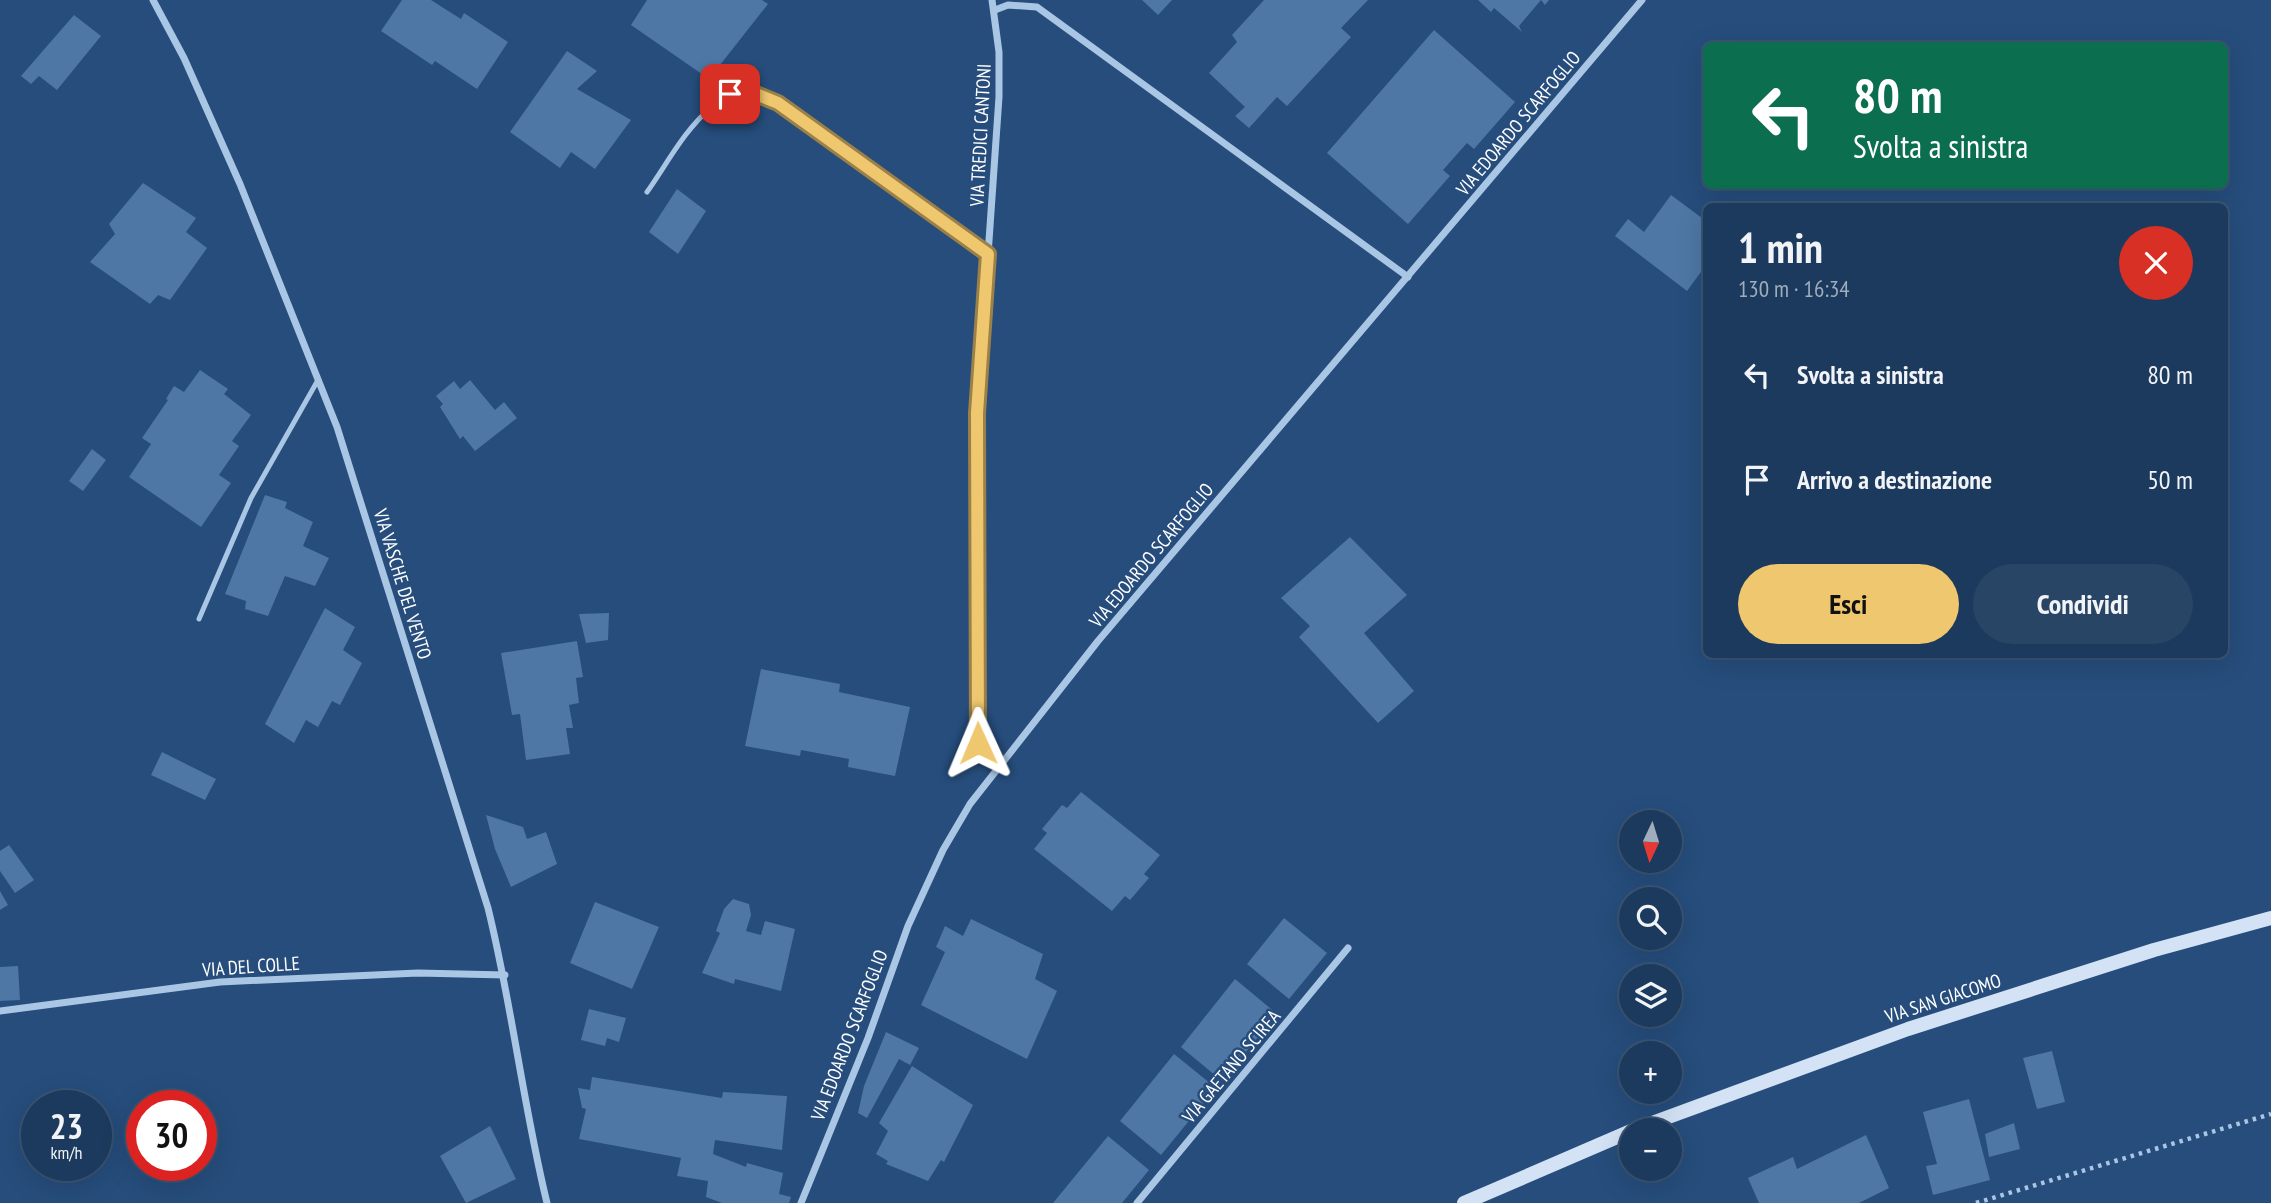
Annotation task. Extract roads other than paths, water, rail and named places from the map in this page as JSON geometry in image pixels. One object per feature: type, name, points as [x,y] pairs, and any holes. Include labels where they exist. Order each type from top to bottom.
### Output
[{"type":"street","name":"VIA TREDICI CANTONI","points":[[992,0],[995,10],[999,97],[977,413],[976,733],[986,757],[1000,765]]},
{"type":"street","name":"VIA EDOARDO SCARFOGLIO","points":[[801,1203],[918,903],[961,819],[1098,640],[1642,0]]},
{"type":"street","name":"VIA VASCHE DEL VENTO","points":[[154,1],[184,58],[240,184],[337,427],[488,908],[505,975],[528,1124],[547,1203]]},
{"type":"street","points":[[995,10],[1008,5],[1037,7],[1408,277]]},
{"type":"street","name":"VIA SAN GIACOMO","points":[[1667,1118],[1908,1029],[2154,950],[2271,918]]},
{"type":"street","name":"VIA GAETANO SCIREA","points":[[1137,1203],[1348,948]]},
{"type":"street","name":"VIA DEL COLLE","points":[[0,1011],[220,982],[418,973],[505,975]]},
{"type":"street","name":"VIA SAN GIACOMO","points":[[1464,1203],[1619,1137]]},
{"type":"lane","points":[[647,192],[713,105],[730,94],[751,92],[778,103],[988,254]]},
{"type":"lane","points":[[200,618],[251,498],[318,380]]}]
